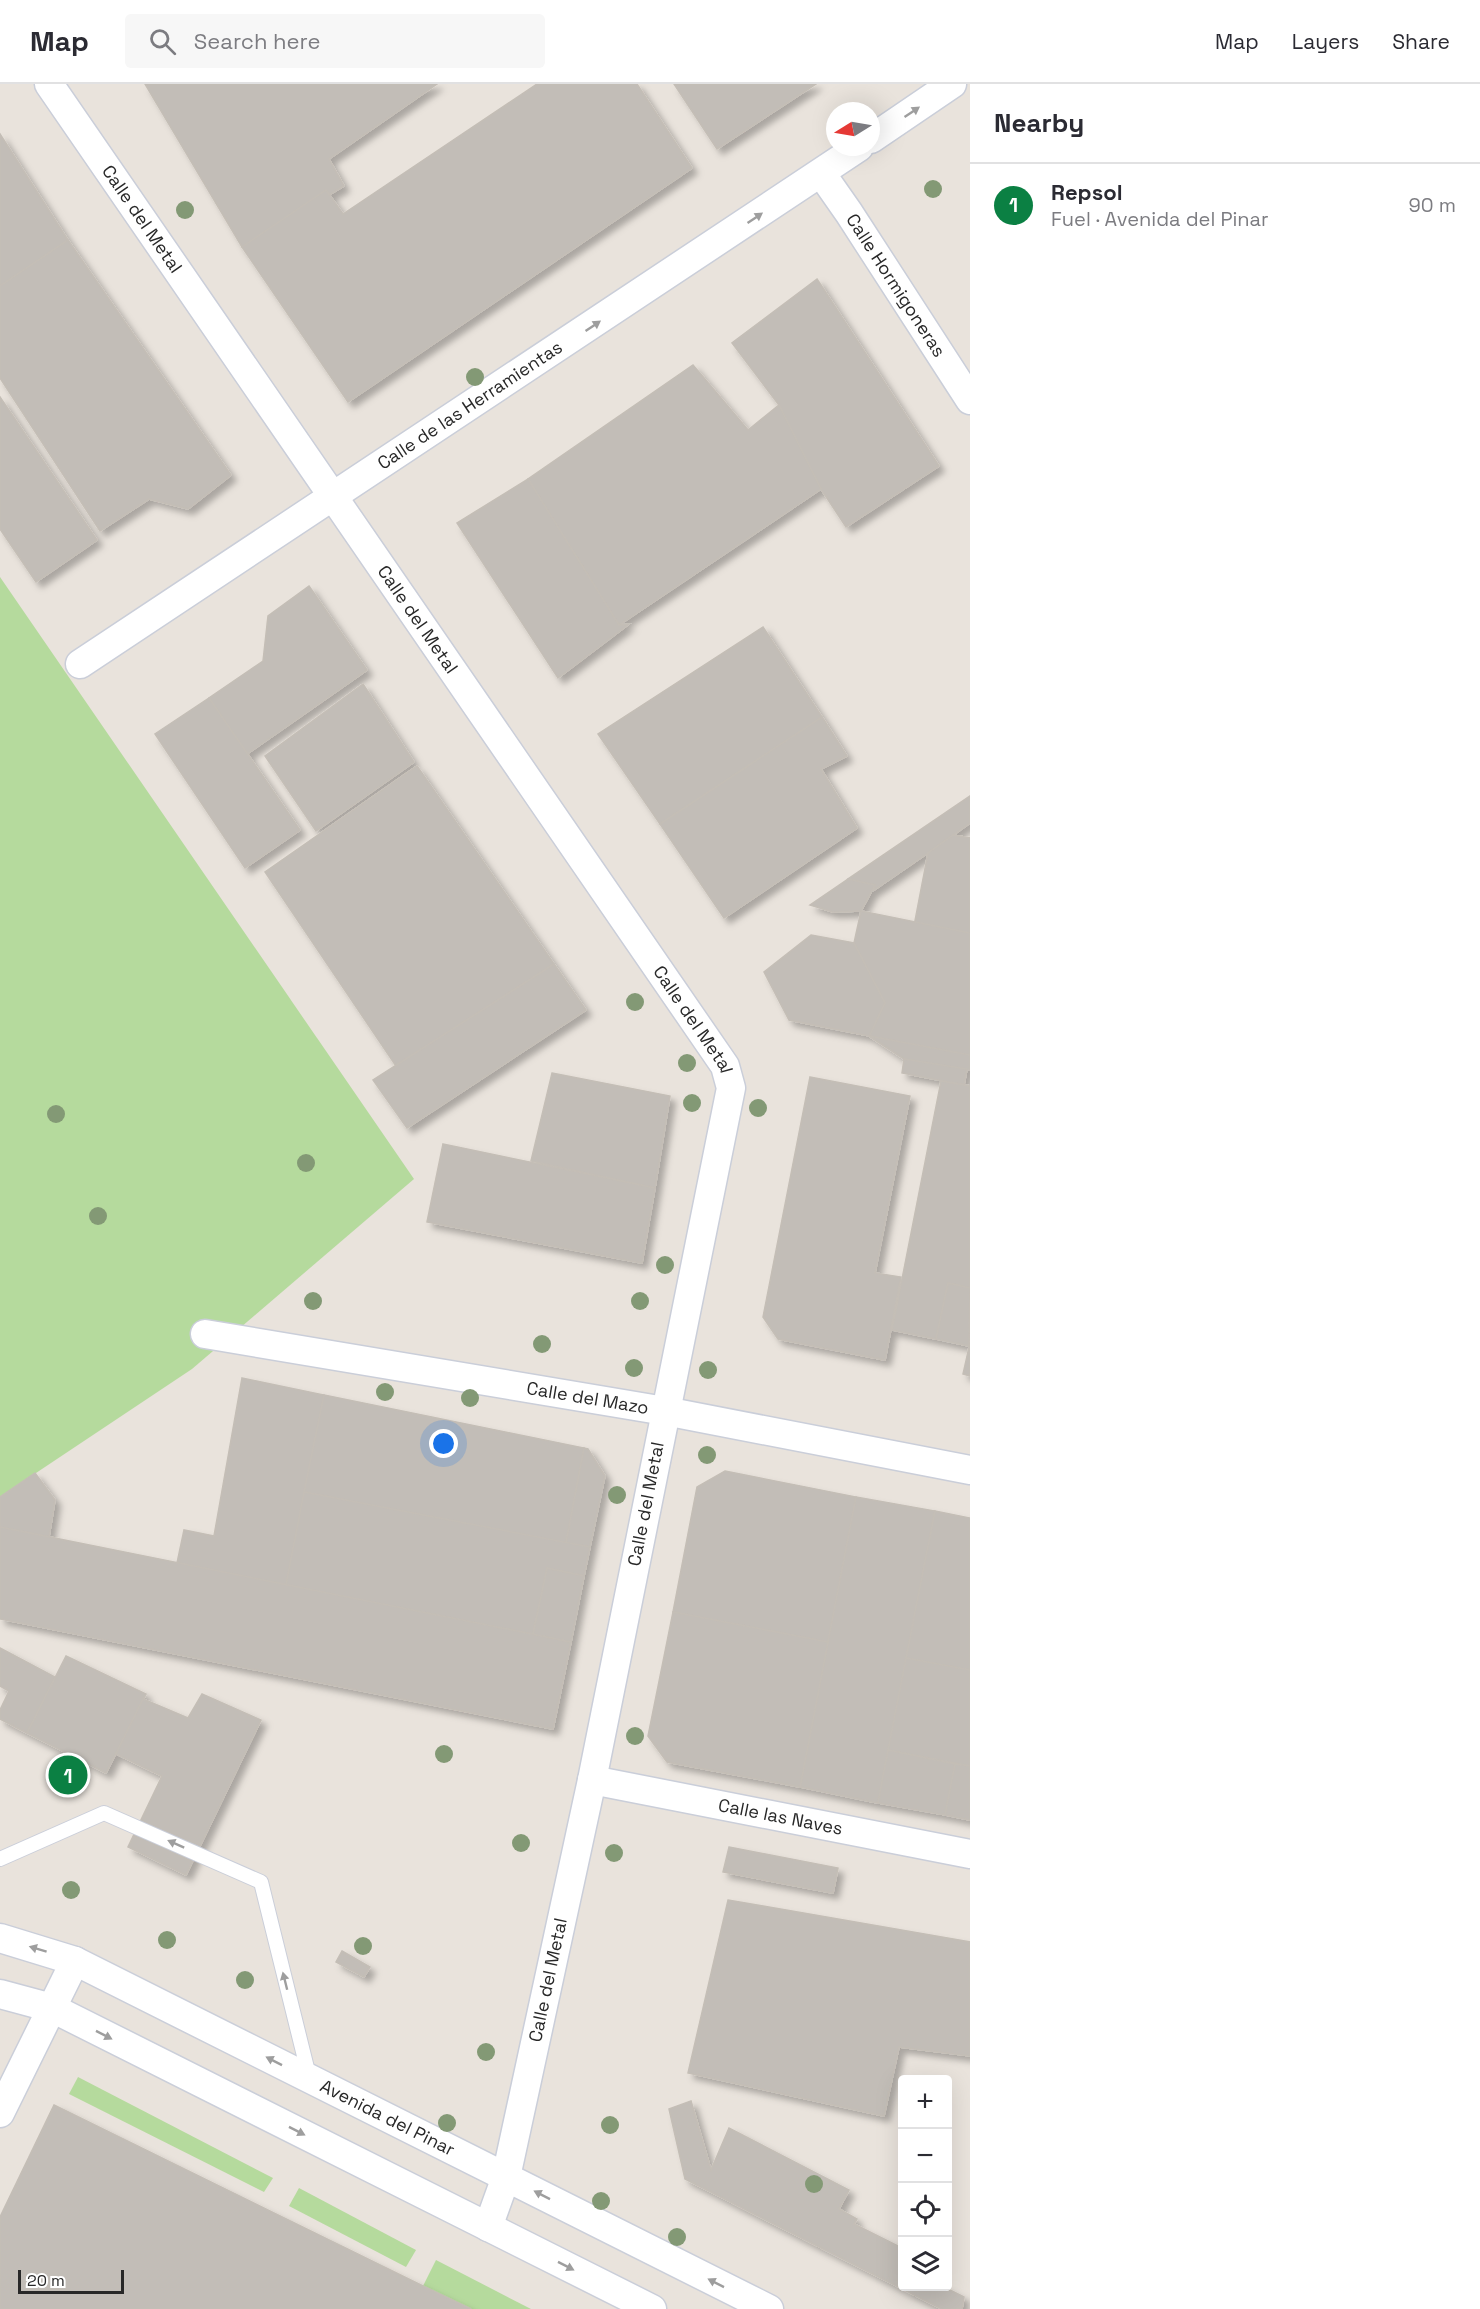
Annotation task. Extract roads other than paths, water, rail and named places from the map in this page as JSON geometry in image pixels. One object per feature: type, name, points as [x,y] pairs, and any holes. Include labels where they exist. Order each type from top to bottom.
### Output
[{"type":"street","name":"Calle del Metal","points":[[49,84],[725,1066],[731,1088],[592,1780],[506,2177],[488,2227]]},
{"type":"street","points":[[880,133],[952,84]]},
{"type":"street","name":"Calle de las Herramientas","points":[[80,664],[846,156]]},
{"type":"street","name":"Calle Hormigoneras","points":[[821,173],[970,400]]},
{"type":"street","name":"Calle del Mazo","points":[[204,1334],[665,1411],[970,1470]]},
{"type":"street","name":"Calle las Naves","points":[[592,1780],[970,1854]]},
{"type":"street","name":"Avenida del Pinar","points":[[0,1938],[75,1961],[506,2177],[751,2305]]},
{"type":"street","points":[[0,2113],[75,1961]]},
{"type":"street","points":[[0,1994],[52,2008],[652,2309]]},
{"type":"lane","points":[[0,1858],[104,1812],[261,1882],[309,2078]]},
{"type":"place","name":"Repsol","points":[[68,1775]]}]
